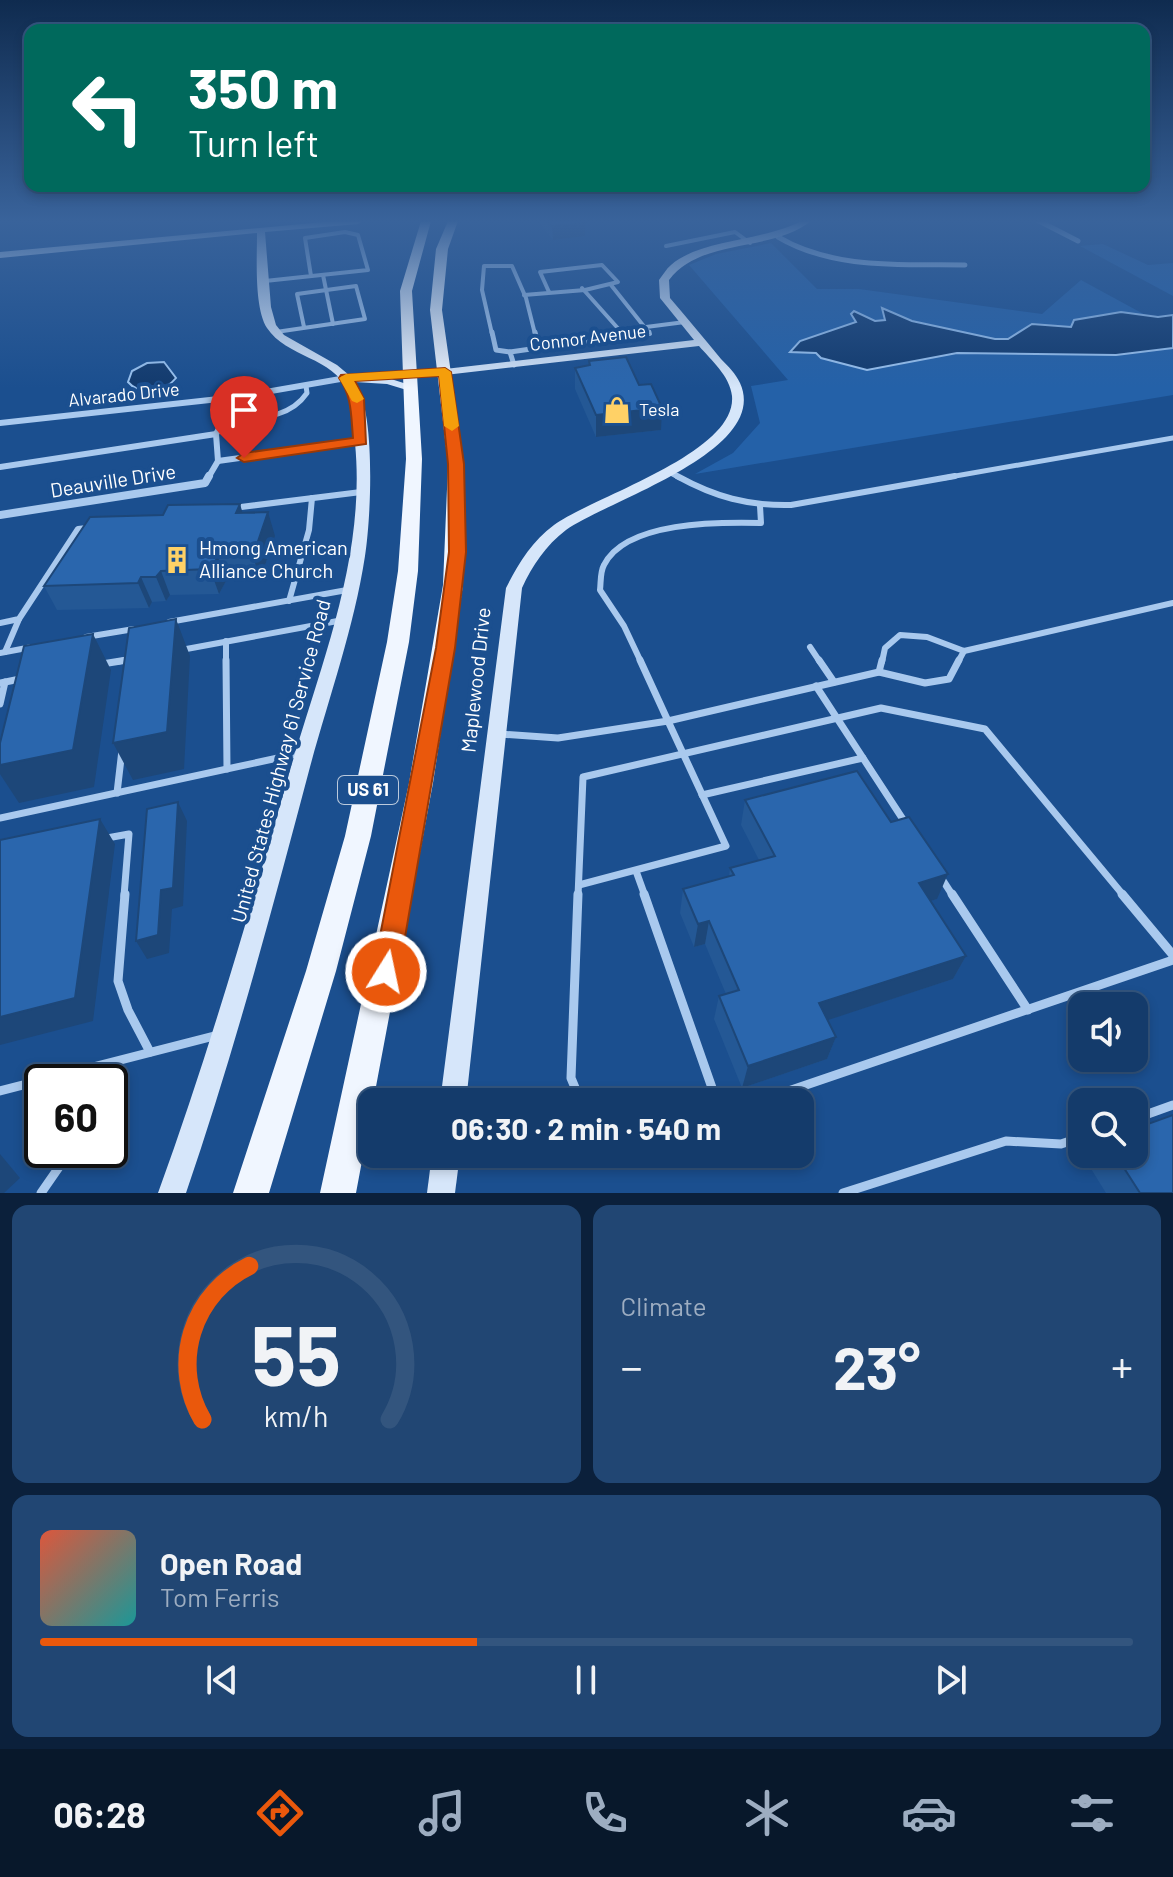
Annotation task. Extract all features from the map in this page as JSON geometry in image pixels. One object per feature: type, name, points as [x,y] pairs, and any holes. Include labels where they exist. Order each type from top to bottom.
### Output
[{"type":"main road","name":"US 61","points":[[338,1193],[386,972],[445,648],[458,552],[456,464],[427,373],[406,291],[410,277]]},
{"type":"main road","name":"US 61","points":[[251,1193],[321,971],[382,729],[408,571],[414,459],[427,373],[436,277]]},
{"type":"street","points":[[265,277],[267,317],[276,332],[346,378]]},
{"type":"street","name":"Maplewood Drive","points":[[455,1088],[509,608],[522,569],[545,540],[562,527],[709,447],[721,437],[736,415],[738,393],[734,381],[662,292],[666,277]]},
{"type":"street","name":"Connor Avenue","points":[[346,378],[388,381],[427,373],[479,369],[512,358],[701,342]]},
{"type":"street","name":"Alvarado Drive","points":[[0,423],[237,397],[346,378]]},
{"type":"street","name":"United States Highway 61 Service Road","points":[[172,1193],[245,974],[350,590],[364,491],[357,399],[346,378]]},
{"type":"street","points":[[237,397],[216,434],[218,461],[361,441]]},
{"type":"street","points":[[0,467],[216,434]]},
{"type":"street","name":"Deauville Drive","points":[[0,515],[205,483],[218,461]]},
{"type":"street","points":[[441,1193],[444,1168]]},
{"type":"lane","points":[[265,281],[305,277]]},
{"type":"lane","points":[[323,277],[333,324]]},
{"type":"lane","points":[[483,277],[482,290],[496,350],[512,358],[539,348],[650,334],[611,285]]},
{"type":"lane","points":[[516,277],[539,348]]},
{"type":"lane","points":[[542,277],[549,292]]},
{"type":"lane","points":[[524,295],[611,285],[618,282],[613,277]]},
{"type":"lane","points":[[276,332],[358,321],[365,316],[356,286],[297,294],[304,327]]},
{"type":"lane","points":[[582,288],[624,337]]},
{"type":"lane","points":[[646,327],[685,322]]},
{"type":"lane","points":[[223,421],[287,413],[303,399],[307,393],[306,386]]},
{"type":"lane","points":[[666,470],[715,498],[749,507],[791,505],[1173,438]]},
{"type":"lane","points":[[220,510],[364,491]]},
{"type":"lane","points":[[289,601],[309,530],[312,498]]},
{"type":"lane","points":[[579,885],[726,846],[624,626],[600,590],[604,564],[625,545],[667,528],[715,522],[761,523],[760,506]]},
{"type":"lane","points":[[3,652],[19,619],[78,529],[101,526]]},
{"type":"lane","points":[[155,625],[350,590]]},
{"type":"lane","points":[[879,672],[885,648],[900,635],[927,637],[964,651],[1173,603]]},
{"type":"lane","points":[[0,623],[19,619]]},
{"type":"lane","points":[[172,651],[343,620]]},
{"type":"lane","points":[[80,638],[140,628]]},
{"type":"lane","points":[[226,641],[227,769]]},
{"type":"lane","points":[[3,652],[35,646]]},
{"type":"lane","points":[[810,647],[834,682]]},
{"type":"lane","points":[[495,733],[558,738],[668,721],[879,672],[925,683],[949,679],[964,651]]},
{"type":"lane","points":[[89,666],[145,656]]},
{"type":"lane","points":[[130,674],[131,659]]},
{"type":"lane","points":[[0,704],[3,682],[33,677]]},
{"type":"lane","points":[[816,686],[915,837]]},
{"type":"lane","points":[[575,1088],[571,1078],[583,777],[881,708],[985,729],[1173,957],[797,1088]]},
{"type":"lane","points":[[117,793],[123,733]]},
{"type":"lane","points":[[0,818],[304,752]]},
{"type":"lane","points":[[702,795],[863,758]]},
{"type":"lane","points":[[100,840],[129,834],[118,981],[128,1010],[150,1052]]},
{"type":"lane","points":[[932,864],[1028,1010]]},
{"type":"lane","points":[[636,871],[712,1088]]},
{"type":"lane","points":[[0,1091],[226,1033]]},
{"type":"lane","points":[[1148,1114],[1173,1105]]},
{"type":"lane","points":[[843,1193],[1006,1141],[1061,1144],[1068,1142]]},
{"type":"lane","points":[[41,1193],[58,1168]]},
{"type":"shaded area","points":[[699,277],[805,277],[817,289],[859,289],[1042,314],[1081,280],[1149,317],[1173,316],[1173,395],[695,474],[733,453],[760,423],[751,386],[788,380]]},
{"type":"shaded area","points":[[1137,277],[1173,277],[1173,296]]},
{"type":"shaded area","points":[[882,308],[912,321],[995,339],[1008,339],[1032,324],[1071,327],[1074,320],[1121,312],[1158,317],[1173,315],[1173,348],[1116,355],[957,353],[867,370],[821,358],[816,353],[790,352],[800,341],[856,322],[851,314],[854,311],[875,321],[885,320]]},
{"type":"shaded area","points":[[164,362],[176,378],[166,386],[146,391],[128,382],[132,371],[147,363]]},
{"type":"building","points":[[626,357],[639,385],[651,384],[662,408],[596,415],[575,368],[590,365],[589,361]]},
{"type":"building","points":[[240,504],[236,513],[268,512],[253,556],[218,557],[210,569],[161,571],[156,577],[141,577],[138,583],[44,586],[90,517],[163,515],[168,505]]},
{"type":"building","points":[[176,619],[167,732],[113,743],[129,628]]},
{"type":"building","points":[[93,634],[73,750],[0,765],[0,743],[24,646]]},
{"type":"building","points":[[857,771],[891,822],[909,817],[948,874],[919,883],[966,956],[819,1003],[836,1037],[748,1066],[719,996],[739,990],[709,921],[698,924],[683,889],[734,875],[730,868],[775,856],[745,800]]},
{"type":"building","points":[[178,802],[173,888],[161,890],[158,935],[136,941],[147,809]]},
{"type":"building","points":[[100,819],[75,998],[0,1017],[0,840]]},
{"type":"building","points":[[1173,1115],[1173,1193],[1140,1193],[1124,1168],[1148,1168],[1148,1124]]},
{"type":"slow traffic","points":[[357,399],[346,378],[445,372],[452,426]]},
{"type":"place","name":"Tesla","points":[[617,410]]},
{"type":"place","name":"Hmong American Alliance Church","points":[[177,560]]},
{"type":"route","points":[[244,458],[361,441],[357,399],[346,378],[445,372],[456,464],[458,552],[445,648],[386,972]]}]
